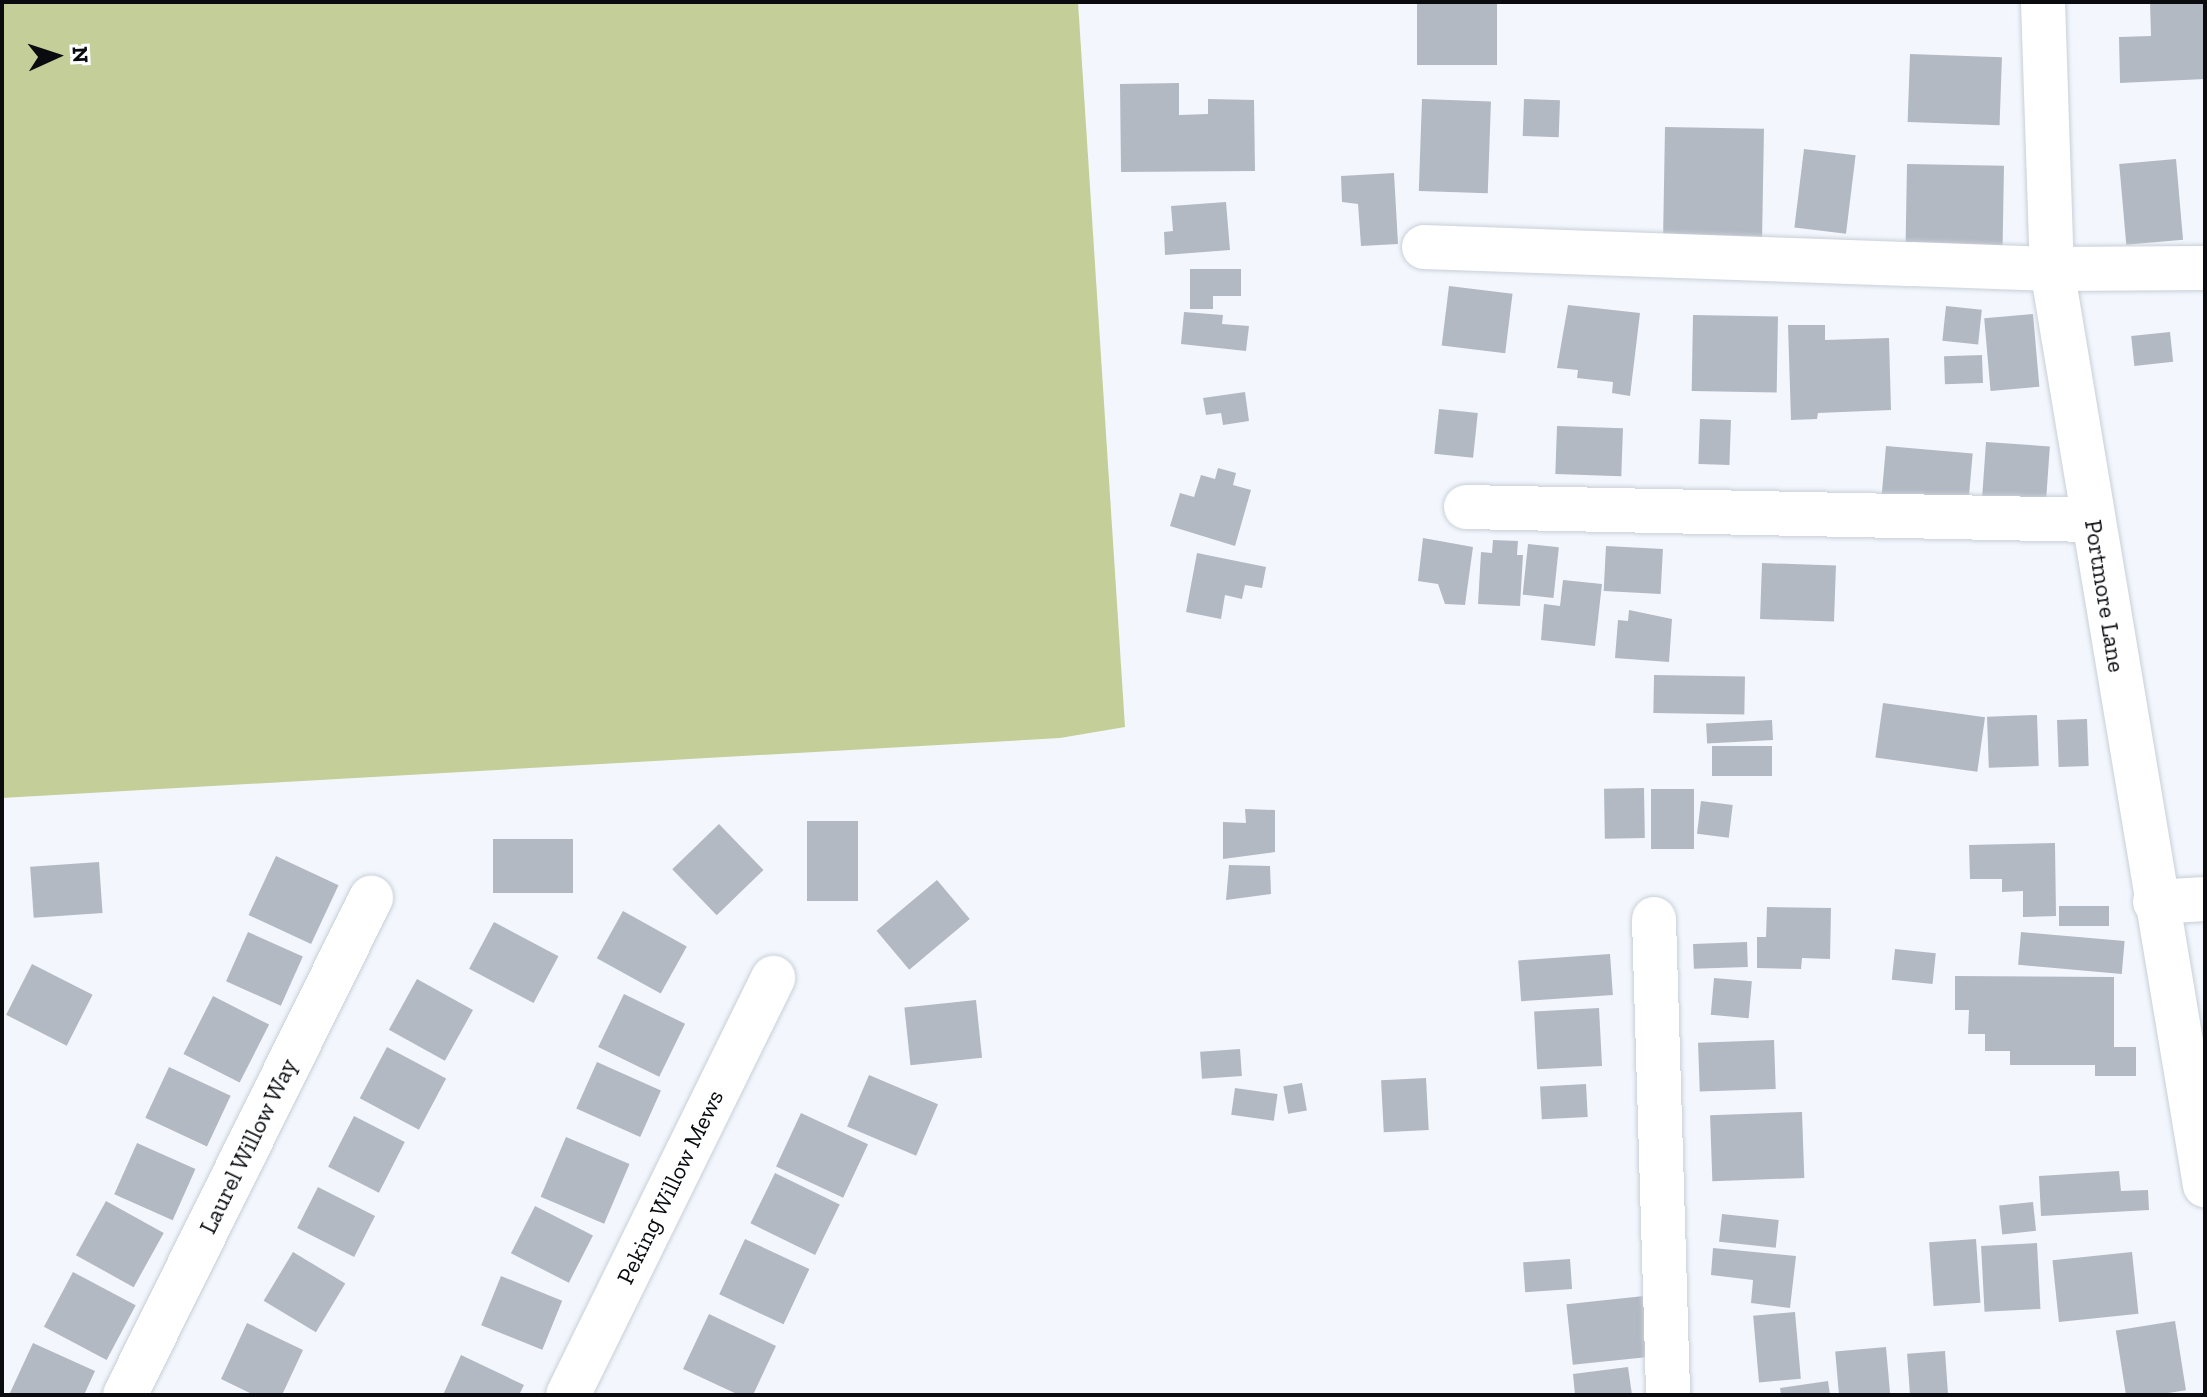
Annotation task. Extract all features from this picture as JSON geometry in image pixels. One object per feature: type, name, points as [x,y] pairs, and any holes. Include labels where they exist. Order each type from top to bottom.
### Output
[{"type":"street","name":"Portmore Lane","points":[[2043,2],[2052,269],[2155,902],[2205,1185]]},
{"type":"street","points":[[1424,247],[2052,269],[2205,268]]},
{"type":"street","points":[[1466,507],[2092,520]]},
{"type":"street","name":"Laurel Willow Way","points":[[125,1395],[371,898]]},
{"type":"street","points":[[2155,902],[2205,899]]},
{"type":"street","points":[[1654,919],[1668,1395]]},
{"type":"street","name":"Peking Willow Mews","points":[[568,1395],[773,978]]},
{"type":"green space","points":[[2,2],[1078,2],[1125,727],[1060,738],[2,798]]},
{"type":"building","points":[[1417,2],[1497,2],[1497,65],[1417,65]]},
{"type":"building","points":[[2150,2],[2205,2],[2205,79],[2120,83],[2119,37],[2151,36]]},
{"type":"building","points":[[1910,54],[2002,57],[2000,125],[1908,122]]},
{"type":"building","points":[[1179,83],[1179,115],[1208,114],[1208,99],[1254,100],[1255,171],[1121,172],[1120,84]]},
{"type":"building","points":[[1422,99],[1491,101],[1488,193],[1419,191]]},
{"type":"building","points":[[1524,99],[1560,100],[1559,137],[1523,136]]},
{"type":"building","points":[[1665,127],[1764,129],[1762,240],[1663,238]]},
{"type":"building","points":[[1804,149],[1856,155],[1846,234],[1794,227]]},
{"type":"building","points":[[2176,159],[2183,240],[2126,245],[2119,164]]},
{"type":"building","points":[[1907,164],[2004,166],[2003,248],[1906,246]]},
{"type":"building","points":[[1394,173],[1398,244],[1361,246],[1358,204],[1342,202],[1341,176]]},
{"type":"building","points":[[1226,202],[1230,250],[1165,255],[1164,232],[1173,231],[1171,206]]},
{"type":"building","points":[[1190,269],[1241,269],[1241,296],[1213,296],[1213,309],[1190,309]]},
{"type":"building","points":[[1449,286],[1513,294],[1505,353],[1442,346]]},
{"type":"building","points":[[1568,305],[1640,313],[1630,396],[1612,393],[1613,382],[1577,378],[1578,370],[1557,368]]},
{"type":"building","points":[[1946,306],[1982,310],[1978,345],[1942,341]]},
{"type":"building","points":[[1184,312],[1223,315],[1222,324],[1249,326],[1246,351],[1181,344]]},
{"type":"building","points":[[2033,314],[2039,387],[1991,391],[1984,318]]},
{"type":"building","points":[[1693,315],[1778,316],[1777,392],[1692,391]]},
{"type":"building","points":[[1788,325],[1825,325],[1825,340],[1889,338],[1891,410],[1818,413],[1817,419],[1791,420]]},
{"type":"building","points":[[2170,332],[2173,362],[2134,366],[2131,336]]},
{"type":"building","points":[[1982,355],[1983,383],[1945,384],[1944,356]]},
{"type":"building","points":[[1245,392],[1249,421],[1223,425],[1221,413],[1206,415],[1203,398]]},
{"type":"building","points":[[1439,409],[1478,413],[1473,458],[1434,454]]},
{"type":"building","points":[[1700,419],[1731,420],[1729,465],[1698,464]]},
{"type":"building","points":[[1557,426],[1623,428],[1621,476],[1555,474]]},
{"type":"building","points":[[1986,442],[2050,446],[2045,510],[1982,506]]},
{"type":"building","points":[[1886,446],[1973,454],[1968,504],[1882,497]]},
{"type":"building","points":[[1218,468],[1236,473],[1233,485],[1251,490],[1235,546],[1170,526],[1180,493],[1194,497],[1201,475],[1215,479]]},
{"type":"building","points":[[1423,538],[1473,547],[1465,605],[1445,604],[1438,584],[1418,581]]},
{"type":"building","points":[[1493,540],[1518,541],[1517,555],[1523,555],[1520,606],[1478,604],[1481,552],[1492,553]]},
{"type":"building","points":[[1528,544],[1559,547],[1553,598],[1523,595]]},
{"type":"building","points":[[1606,546],[1663,549],[1661,594],[1604,591]]},
{"type":"building","points":[[1197,553],[1266,567],[1262,588],[1245,585],[1242,599],[1225,595],[1221,619],[1186,612]]},
{"type":"building","points":[[1762,563],[1836,566],[1834,622],[1760,619]]},
{"type":"building","points":[[1563,580],[1602,584],[1595,646],[1541,640],[1544,604],[1560,606]]},
{"type":"building","points":[[1629,610],[1672,619],[1669,662],[1615,658],[1618,620],[1628,621]]},
{"type":"building","points":[[1654,675],[1745,677],[1744,715],[1653,713]]},
{"type":"building","points":[[1883,703],[1985,717],[1977,772],[1875,757]]},
{"type":"building","points":[[2037,715],[2039,766],[1989,768],[1987,717]]},
{"type":"building","points":[[2087,719],[2089,766],[2059,767],[2057,720]]},
{"type":"building","points":[[1772,720],[1773,740],[1707,743],[1706,723]]},
{"type":"building","points":[[1712,746],[1772,746],[1772,776],[1712,776]]},
{"type":"building","points":[[1644,788],[1645,838],[1605,839],[1604,789]]},
{"type":"building","points":[[1651,789],[1694,789],[1694,849],[1651,849]]},
{"type":"building","points":[[1701,801],[1733,805],[1729,838],[1697,834]]},
{"type":"building","points":[[1245,809],[1275,810],[1275,852],[1223,859],[1223,822],[1246,823]]},
{"type":"building","points":[[807,821],[858,821],[858,901],[807,901]]},
{"type":"building","points":[[719,824],[763,870],[717,915],[672,869]]},
{"type":"building","points":[[493,839],[573,839],[573,893],[493,893]]},
{"type":"building","points":[[2055,843],[2056,916],[2023,917],[2023,891],[2002,892],[2002,879],[1970,879],[1969,845]]},
{"type":"building","points":[[276,856],[339,885],[311,944],[249,915]]},
{"type":"building","points":[[99,862],[103,913],[34,918],[30,867]]},
{"type":"building","points":[[1229,865],[1270,866],[1271,894],[1226,900]]},
{"type":"building","points":[[937,880],[970,919],[909,970],[876,931]]},
{"type":"building","points":[[2059,906],[2109,906],[2109,926],[2059,926]]},
{"type":"building","points":[[1767,907],[1831,908],[1830,959],[1802,958],[1801,969],[1757,968],[1757,937],[1766,937]]},
{"type":"building","points":[[623,911],[687,946],[661,994],[597,958]]},
{"type":"building","points":[[494,922],[558,956],[534,1003],[469,969]]},
{"type":"building","points":[[248,932],[303,956],[281,1006],[226,981]]},
{"type":"building","points":[[2021,932],[2125,941],[2122,974],[2018,965]]},
{"type":"building","points":[[1747,942],[1748,967],[1694,969],[1693,944]]},
{"type":"building","points":[[1895,949],[1936,953],[1933,984],[1892,980]]},
{"type":"building","points":[[1610,954],[1613,995],[1521,1001],[1518,960]]},
{"type":"building","points":[[32,964],[93,995],[67,1046],[6,1015]]},
{"type":"building","points":[[1955,976],[2114,977],[2114,1047],[2136,1047],[2136,1076],[2095,1076],[2095,1065],[2010,1065],[2010,1051],[1985,1051],[1985,1034],[1968,1034],[1969,1010],[1955,1010]]},
{"type":"building","points":[[1714,978],[1752,981],[1749,1018],[1711,1015]]},
{"type":"building","points":[[417,979],[473,1010],[445,1061],[389,1030]]},
{"type":"building","points":[[624,994],[685,1024],[659,1077],[598,1047]]},
{"type":"building","points":[[213,996],[269,1025],[240,1083],[183,1054]]},
{"type":"building","points":[[976,1000],[982,1058],[910,1065],[904,1008]]},
{"type":"building","points":[[1599,1008],[1602,1066],[1537,1069],[1534,1011]]},
{"type":"building","points":[[1774,1040],[1776,1089],[1700,1092],[1698,1043]]},
{"type":"building","points":[[387,1047],[446,1078],[419,1130],[360,1098]]},
{"type":"building","points":[[1240,1049],[1242,1076],[1202,1079],[1200,1052]]},
{"type":"building","points":[[597,1062],[661,1090],[640,1137],[576,1109]]},
{"type":"building","points":[[169,1067],[231,1096],[207,1146],[145,1118]]},
{"type":"building","points":[[869,1075],[938,1104],[916,1156],[847,1127]]},
{"type":"building","points":[[1426,1078],[1429,1130],[1384,1132],[1381,1080]]},
{"type":"building","points":[[1302,1083],[1307,1111],[1288,1114],[1283,1086]]},
{"type":"building","points":[[1586,1084],[1588,1117],[1542,1119],[1540,1086]]},
{"type":"building","points":[[1235,1088],[1278,1094],[1274,1121],[1231,1115]]},
{"type":"building","points":[[1802,1112],[1804,1178],[1712,1181],[1710,1115]]},
{"type":"building","points":[[801,1113],[868,1144],[843,1198],[776,1166]]},
{"type":"building","points":[[354,1116],[405,1142],[379,1193],[328,1167]]},
{"type":"building","points":[[566,1137],[630,1164],[604,1224],[541,1197]]},
{"type":"building","points":[[137,1143],[195,1169],[173,1220],[114,1194]]},
{"type":"building","points":[[2119,1171],[2121,1191],[2148,1190],[2149,1210],[2041,1216],[2039,1176]]},
{"type":"building","points":[[775,1173],[840,1205],[815,1255],[750,1223]]},
{"type":"building","points":[[318,1187],[375,1216],[354,1257],[297,1228]]},
{"type":"building","points":[[106,1201],[164,1233],[134,1287],[76,1255]]},
{"type":"building","points":[[2033,1202],[2036,1231],[2002,1234],[1999,1206]]},
{"type":"building","points":[[535,1206],[593,1236],[569,1283],[511,1253]]},
{"type":"building","points":[[1722,1214],[1779,1220],[1776,1248],[1719,1242]]},
{"type":"building","points":[[745,1239],[809,1269],[784,1324],[719,1294]]},
{"type":"building","points":[[1976,1239],[1980,1303],[1934,1306],[1929,1242]]},
{"type":"building","points":[[2037,1243],[2040,1309],[1985,1312],[1981,1246]]},
{"type":"building","points":[[1713,1248],[1796,1256],[1790,1308],[1751,1303],[1753,1280],[1711,1275]]},
{"type":"building","points":[[293,1252],[345,1283],[316,1332],[264,1301]]},
{"type":"building","points":[[2132,1252],[2138,1314],[2059,1322],[2052,1260]]},
{"type":"building","points":[[1570,1259],[1572,1289],[1525,1292],[1523,1262]]},
{"type":"building","points":[[73,1272],[136,1305],[107,1360],[44,1327]]},
{"type":"building","points":[[501,1276],[562,1301],[542,1350],[481,1325]]},
{"type":"building","points":[[1644,1296],[1650,1357],[1573,1365],[1566,1304]]},
{"type":"building","points":[[1795,1312],[1801,1379],[1759,1382],[1753,1316]]},
{"type":"building","points":[[709,1314],[776,1346],[753,1395],[739,1395],[683,1369]]},
{"type":"building","points":[[2175,1321],[2186,1390],[2126,1395],[2116,1330]]},
{"type":"building","points":[[247,1323],[303,1350],[282,1395],[254,1395],[221,1379]]},
{"type":"building","points":[[33,1343],[95,1371],[84,1395],[9,1395]]},
{"type":"building","points":[[1886,1347],[1890,1395],[1839,1395],[1835,1351]]},
{"type":"building","points":[[1945,1351],[1948,1395],[1910,1395],[1907,1354]]},
{"type":"building","points":[[461,1355],[524,1385],[519,1395],[443,1395]]},
{"type":"building","points":[[1628,1367],[1632,1395],[1575,1395],[1573,1374]]},
{"type":"building","points":[[1828,1381],[1830,1395],[1781,1395],[1780,1388]]}]
